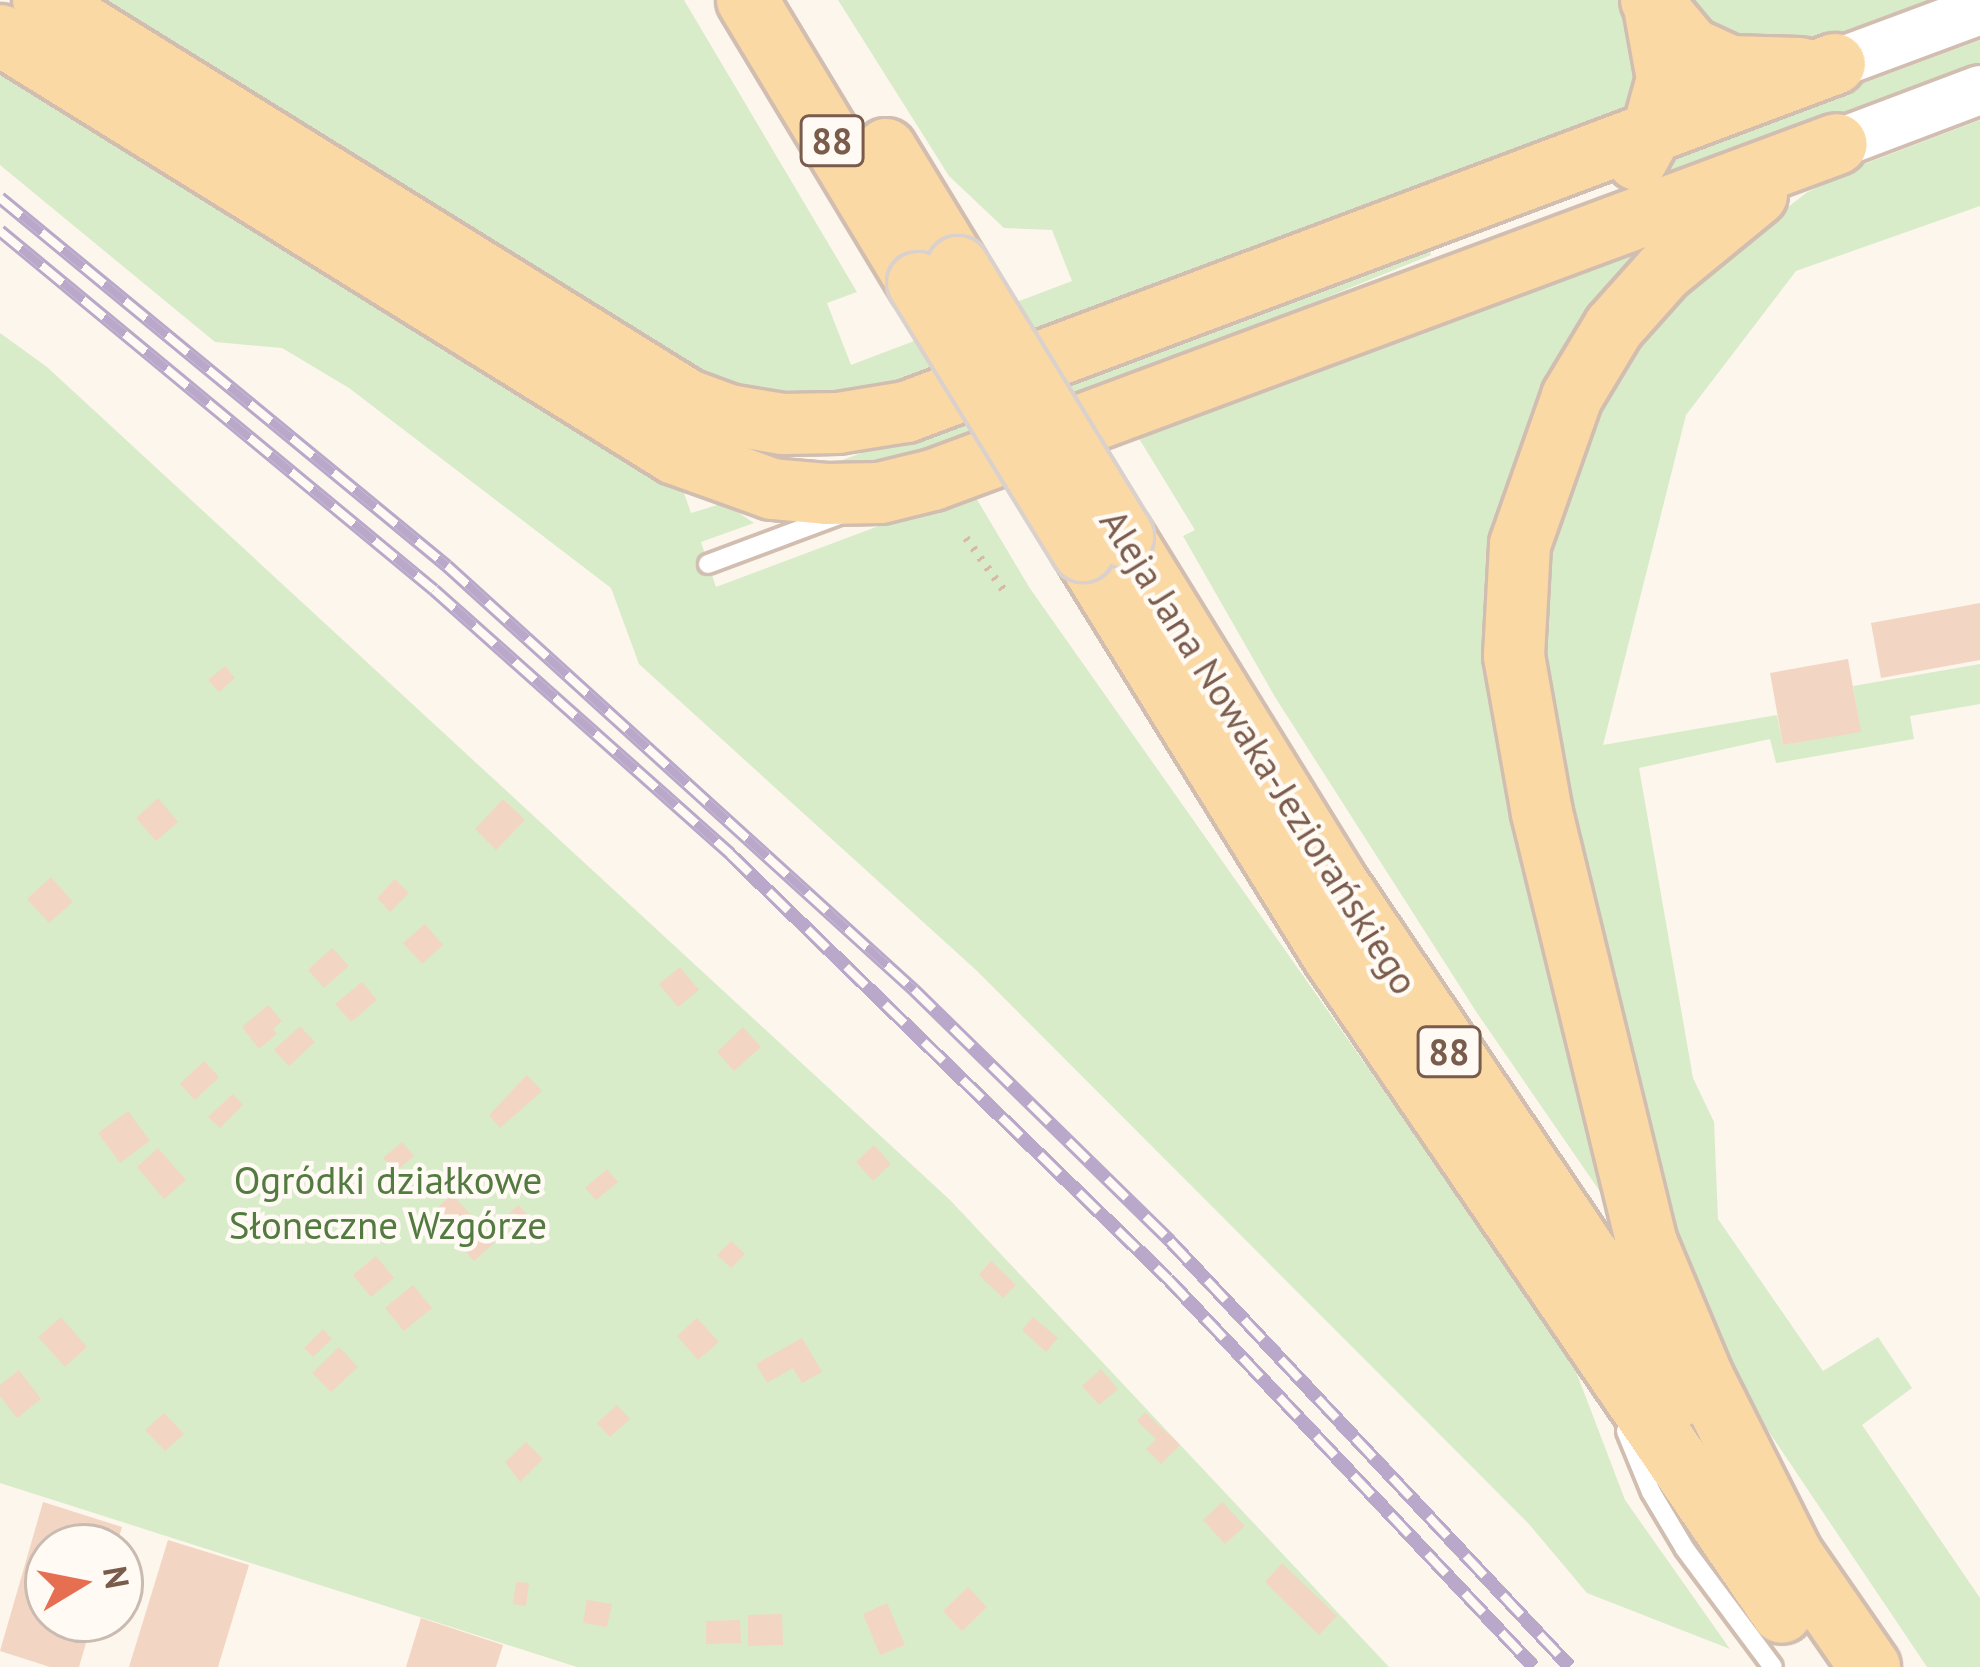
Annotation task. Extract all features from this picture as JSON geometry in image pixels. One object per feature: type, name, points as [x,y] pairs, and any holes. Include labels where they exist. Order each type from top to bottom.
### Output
[{"type":"main road","points":[[43,0],[688,400],[729,415],[783,424],[838,423],[905,412],[1835,64]]},
{"type":"main road","name":"Aleja Jana Nowaka-Jeziorańskiego","points":[[747,0],[938,275],[1103,543],[1334,957],[1582,1327],[1820,1667]]},
{"type":"main road","name":"Aleja Jana Nowaka-Jeziorańskiego","points":[[795,0],[938,275]]},
{"type":"main road","points":[[1566,248],[1613,201],[1652,133],[1667,79],[1653,3]]},
{"type":"main road","points":[[1653,3],[1691,48],[1730,66],[1778,71],[1835,64]]},
{"type":"main road","points":[[0,34],[712,478],[826,494],[880,493],[933,480],[1838,144]]},
{"type":"main road","points":[[1793,1556],[1702,1375],[1646,1241],[1519,705],[1514,601],[1533,498],[1572,397],[1614,327],[1664,271],[1743,204],[1838,144]]},
{"type":"main road","name":"Aleja Jana Nowaka-Jeziorańskiego","points":[[1103,543],[1870,1667]]},
{"type":"street","points":[[1835,64],[1980,10]]},
{"type":"street","points":[[1838,144],[1980,90]]},
{"type":"lane","points":[[708,564],[933,480]]},
{"type":"lane","points":[[1582,1327],[1651,1492],[1773,1667]]},
{"type":"path","points":[[966,538],[1005,592]]},
{"type":"green space","points":[[79,0],[684,0],[857,292],[827,303],[851,365],[1072,281],[1052,230],[1004,228],[949,176],[838,0],[1627,0],[1650,102],[853,400],[736,395]]},
{"type":"green space","points":[[1673,0],[1938,0],[1833,38],[1749,52]]},
{"type":"green space","points":[[1980,40],[1980,63],[1649,187],[1684,150]]},
{"type":"green space","points":[[0,56],[677,473],[691,513],[724,503],[754,523],[701,542],[716,587],[972,491],[1029,587],[1569,1353],[1625,1500],[1730,1649],[1587,1593],[1528,1523],[976,970],[639,664],[611,588],[349,388],[282,348],[215,342],[0,165]]},
{"type":"green space","points":[[1980,120],[1980,206],[1796,271],[1686,415],[1603,745],[1777,715],[1783,745],[1860,731],[1853,686],[1980,664],[1980,704],[1910,716],[1914,739],[1776,763],[1770,739],[1639,768],[1693,1078],[1714,1122],[1718,1219],[1823,1371],[1878,1337],[1912,1388],[1862,1425],[1980,1598],[1980,1667],[1927,1667],[1724,1365],[1678,1273],[1551,764],[1536,616],[1552,504],[1641,323],[1806,193],[1859,166]]},
{"type":"green space","points":[[1673,231],[1517,486],[1610,1206],[1477,1013],[1275,697],[1183,536],[1195,530],[1135,432]]},
{"type":"green space","points":[[1426,242],[1431,255],[940,454],[805,474]]},
{"type":"green space","name":"Ogródki działkowe Słoneczne Wzgórze","points":[[0,333],[47,367],[950,1200],[1389,1667],[577,1667],[144,1529],[144,1523],[125,1523],[0,1483]]},
{"type":"building","points":[[1980,603],[1980,660],[1881,678],[1871,623]]},
{"type":"building","points":[[1848,659],[1861,732],[1783,745],[1770,673]]},
{"type":"building","points":[[225,666],[235,678],[219,692],[208,680]]},
{"type":"building","points":[[158,798],[178,822],[156,841],[136,818]]},
{"type":"building","points":[[503,799],[525,820],[496,850],[475,829]]},
{"type":"building","points":[[51,877],[73,902],[49,923],[27,899]]},
{"type":"building","points":[[395,879],[409,893],[390,912],[377,898]]},
{"type":"building","points":[[425,924],[443,945],[422,964],[403,943]]},
{"type":"building","points":[[332,948],[349,966],[324,988],[308,970]]},
{"type":"building","points":[[680,967],[699,990],[678,1007],[659,984]]},
{"type":"building","points":[[362,982],[377,1000],[351,1022],[335,1004]]},
{"type":"building","points":[[268,1005],[282,1021],[273,1029],[277,1034],[259,1049],[242,1027]]},
{"type":"building","points":[[300,1026],[315,1042],[289,1066],[274,1050]]},
{"type":"building","points":[[743,1027],[761,1047],[734,1071],[717,1052]]},
{"type":"building","points":[[204,1061],[219,1077],[195,1100],[180,1084]]},
{"type":"building","points":[[527,1075],[542,1091],[500,1128],[489,1115]]},
{"type":"building","points":[[233,1094],[243,1105],[220,1128],[208,1117]]},
{"type":"building","points":[[128,1111],[150,1141],[120,1163],[98,1133]]},
{"type":"building","points":[[402,1142],[414,1156],[395,1172],[383,1158]]},
{"type":"building","points":[[874,1145],[891,1164],[873,1181],[856,1162]]},
{"type":"building","points":[[158,1148],[186,1180],[164,1199],[137,1167]]},
{"type":"building","points":[[607,1169],[618,1182],[596,1200],[585,1188]]},
{"type":"building","points":[[452,1194],[495,1242],[474,1261],[432,1213]]},
{"type":"building","points":[[518,1205],[537,1225],[520,1240],[503,1220]]},
{"type":"building","points":[[731,1241],[745,1254],[731,1268],[717,1255]]},
{"type":"building","points":[[376,1256],[394,1278],[371,1297],[353,1275]]},
{"type":"building","points":[[991,1261],[1016,1285],[1003,1298],[979,1275]]},
{"type":"building","points":[[413,1285],[432,1308],[404,1331],[385,1308]]},
{"type":"building","points":[[61,1317],[87,1347],[65,1367],[38,1337]]},
{"type":"building","points":[[1033,1317],[1058,1338],[1046,1352],[1022,1330]]},
{"type":"building","points":[[697,1318],[719,1342],[698,1360],[677,1336]]},
{"type":"building","points":[[323,1329],[332,1339],[313,1357],[304,1348]]},
{"type":"building","points":[[802,1338],[822,1372],[802,1383],[793,1368],[767,1383],[756,1364]]},
{"type":"building","points":[[339,1347],[358,1367],[331,1392],[312,1373]]},
{"type":"building","points":[[1101,1369],[1118,1389],[1099,1405],[1082,1386]]},
{"type":"building","points":[[19,1370],[41,1399],[17,1418],[0,1396],[0,1385]]},
{"type":"building","points":[[617,1405],[630,1419],[610,1437],[597,1423]]},
{"type":"building","points":[[1145,1412],[1180,1445],[1161,1464],[1146,1449],[1156,1439],[1137,1421]]},
{"type":"building","points":[[164,1413],[184,1434],[165,1451],[145,1430]]},
{"type":"building","points":[[526,1442],[543,1459],[520,1482],[505,1462]]},
{"type":"building","points":[[43,1502],[109,1523],[37,1523]]},
{"type":"building","points":[[1222,1502],[1245,1526],[1225,1544],[1203,1520]]},
{"type":"building","points":[[168,1540],[249,1565],[218,1667],[129,1667],[136,1643],[144,1643],[144,1618]]},
{"type":"building","points":[[1282,1563],[1337,1616],[1319,1635],[1265,1582]]},
{"type":"building","points":[[24,1568],[24,1643],[86,1643],[79,1667],[50,1667],[0,1651]]},
{"type":"building","points":[[516,1582],[529,1583],[526,1606],[513,1604]]},
{"type":"building","points":[[968,1587],[987,1607],[962,1631],[943,1611]]},
{"type":"building","points":[[587,1600],[612,1604],[607,1627],[583,1623]]},
{"type":"building","points":[[887,1603],[905,1645],[880,1655],[863,1614]]},
{"type":"building","points":[[782,1614],[783,1645],[748,1646],[748,1615]]},
{"type":"building","points":[[421,1618],[503,1645],[496,1667],[406,1667]]},
{"type":"building","points":[[740,1620],[741,1643],[706,1644],[706,1621]]},
{"type":"railway","points":[[0,198],[447,566],[914,990],[1170,1241],[1570,1667]]},
{"type":"railway","points":[[0,231],[434,590],[730,854],[1168,1279],[1534,1667]]}]
